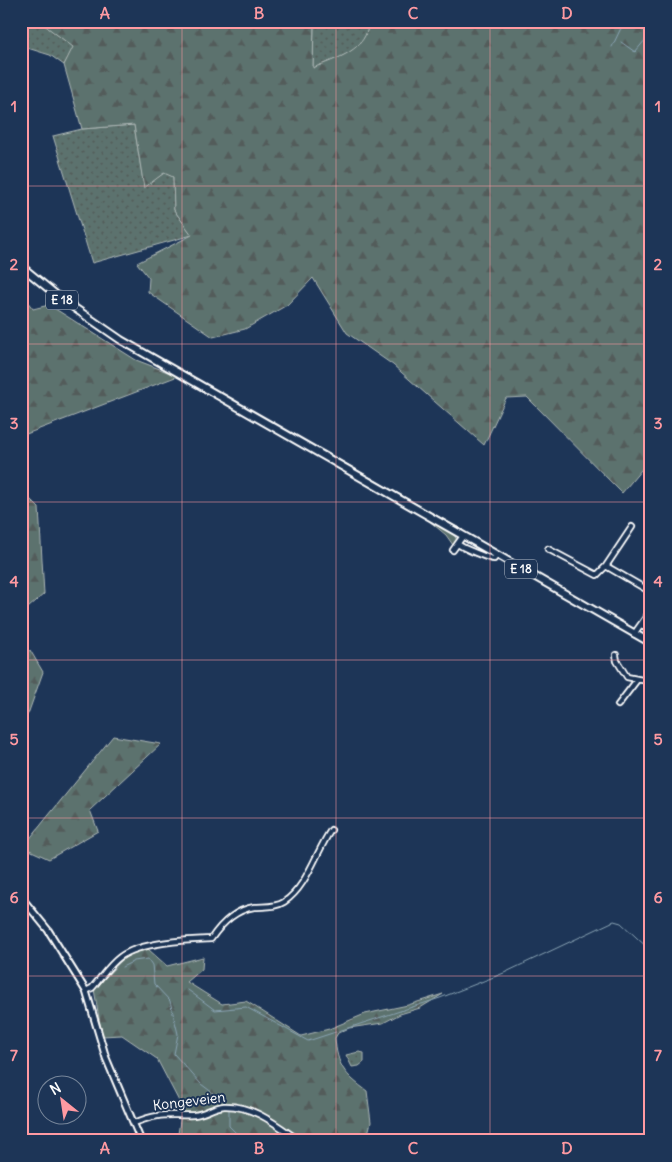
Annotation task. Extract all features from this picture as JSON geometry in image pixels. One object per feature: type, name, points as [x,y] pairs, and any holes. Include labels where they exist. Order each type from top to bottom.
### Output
[{"type":"highway","name":"E 18","points":[[21,266],[60,298],[113,335],[651,643]]},
{"type":"main road","points":[[21,897],[48,930],[86,991],[106,1058],[141,1141]]},
{"type":"street","points":[[548,549],[594,574],[599,573],[606,566],[632,527]]},
{"type":"street","points":[[453,550],[463,536]]},
{"type":"street","points":[[458,544],[465,550],[477,552],[491,560],[497,555]]},
{"type":"street","points":[[606,566],[651,592]]},
{"type":"street","points":[[634,634],[651,610]]},
{"type":"street","points":[[642,625],[651,633]]},
{"type":"street","points":[[616,655],[616,661],[625,676],[637,680],[646,679],[651,675]]},
{"type":"street","points":[[618,705],[637,680]]},
{"type":"street","points":[[86,991],[92,988],[116,960],[126,954],[160,944],[211,939],[236,914],[252,908],[271,906],[285,901],[301,881],[331,830]]},
{"type":"street","name":"Kongeveien","points":[[134,1123],[164,1114],[196,1115],[220,1107],[231,1107],[266,1118],[300,1141]]},
{"type":"green space","points":[[21,21],[39,21],[74,47],[64,65],[50,55],[21,46]]},
{"type":"green space","points":[[39,21],[314,21],[313,68],[341,57],[357,46],[363,40],[369,21],[651,21],[651,458],[622,493],[527,397],[506,398],[484,445],[393,365],[347,333],[313,278],[287,305],[245,329],[213,337],[148,292],[149,278],[137,263],[192,235],[174,210],[173,177],[164,173],[144,188],[134,125],[82,129],[64,65],[73,47]]},
{"type":"green space","points":[[314,21],[369,21],[367,32],[357,47],[341,57],[313,68]]},
{"type":"green space","points":[[134,125],[144,187],[164,173],[173,176],[174,210],[192,235],[92,263],[53,136],[82,129]]},
{"type":"green space","points":[[24,297],[33,309],[49,305],[136,360],[178,376],[21,436],[21,298]]},
{"type":"green space","points":[[324,451],[426,509],[323,452]]},
{"type":"green space","points":[[324,459],[454,535],[457,540],[455,544],[453,545],[446,535],[428,520]]},
{"type":"green space","points":[[21,490],[39,508],[44,594],[21,614]]},
{"type":"green space","points":[[30,650],[43,672],[28,714],[21,722],[21,659]]},
{"type":"green space","points":[[113,736],[161,744],[90,810],[98,831],[49,859],[23,847]]},
{"type":"green space","points":[[148,949],[167,966],[203,957],[202,969],[187,982],[222,1004],[246,1001],[301,1036],[329,1029],[365,1014],[408,1005],[443,994],[420,1008],[400,1014],[383,1023],[349,1028],[338,1033],[335,1038],[340,1063],[348,1075],[367,1091],[371,1122],[366,1141],[260,1141],[247,1136],[242,1141],[177,1141],[182,1107],[157,1059],[122,1035],[102,1036],[94,989],[126,956]]},
{"type":"green space","points":[[359,1052],[364,1053],[364,1062],[359,1066],[352,1067],[346,1055]]},
{"type":"waterway","points":[[631,21],[642,30],[651,32]]},
{"type":"waterway","points":[[612,47],[621,28],[634,25]]},
{"type":"waterway","points":[[621,42],[635,52],[651,33]]},
{"type":"waterway","points":[[188,990],[215,1010],[246,1007],[308,1041],[440,998],[504,973],[614,921],[621,923],[651,951]]},
{"type":"waterway","points":[[122,967],[134,961],[148,959],[152,965],[154,984],[170,1001],[178,1034],[174,1054],[201,1084],[226,1103]]},
{"type":"waterway","points":[[229,1110],[229,1126],[243,1140]]}]
